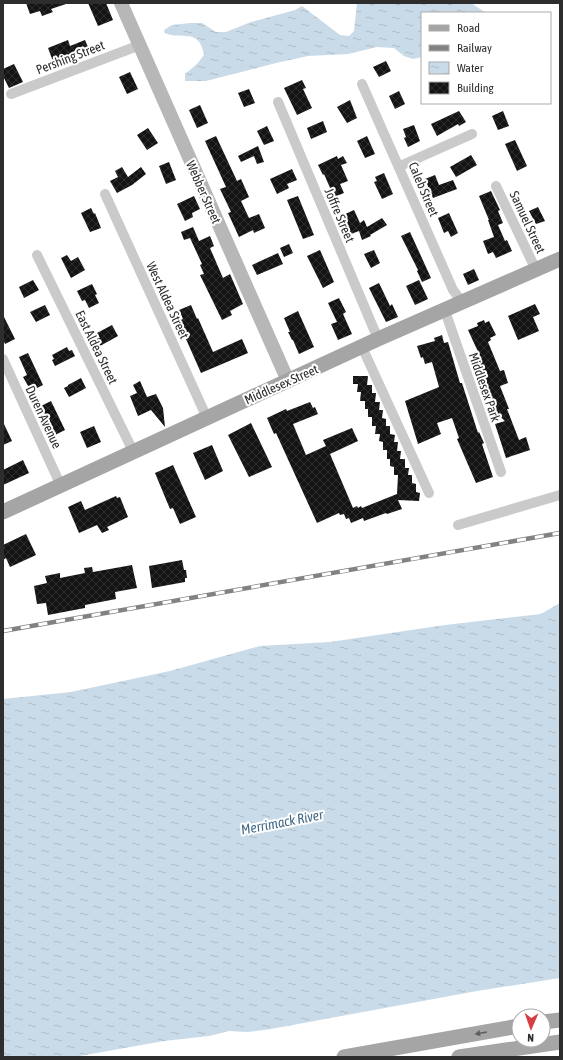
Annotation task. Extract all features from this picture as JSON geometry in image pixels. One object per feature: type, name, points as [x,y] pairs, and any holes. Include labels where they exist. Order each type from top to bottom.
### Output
[{"type":"main road","name":"Middlesex Street","points":[[3,512],[378,339],[445,311],[560,259]]},
{"type":"main road","points":[[344,1057],[511,1027]]},
{"type":"main road","points":[[459,1057],[560,1042]]},
{"type":"street","name":"Webber Street","points":[[121,3],[288,381]]},
{"type":"street","name":"Pershing Street","points":[[11,94],[140,45]]},
{"type":"street","name":"Caleb Street","points":[[362,84],[400,166],[453,290],[463,303]]},
{"type":"street","name":"Joffre Street","points":[[278,102],[378,339]]},
{"type":"street","points":[[400,166],[472,134]]},
{"type":"street","name":"Samuel Street","points":[[496,186],[536,270]]},
{"type":"street","name":"West Aldea Street","points":[[105,194],[207,418]]},
{"type":"street","name":"East Aldea Street","points":[[37,255],[133,451]]},
{"type":"street","name":"Middlesex Park","points":[[445,311],[501,472]]},
{"type":"street","points":[[362,347],[429,493]]},
{"type":"street","name":"Duren Avenue","points":[[3,360],[61,486]]},
{"type":"street","points":[[458,525],[560,495]]},
{"type":"water","points":[[357,3],[471,3],[484,12],[421,12],[421,57],[413,59],[404,56],[394,48],[377,47],[348,54],[308,56],[206,81],[185,81],[185,74],[197,64],[204,55],[202,46],[198,40],[189,36],[171,35],[165,33],[164,30],[172,25],[202,23],[216,32],[226,32],[251,22],[295,10],[302,6],[340,35],[349,36],[354,31]]},
{"type":"water","name":"Merrimack River","points":[[560,603],[560,978],[477,991],[271,1029],[247,1032],[229,1031],[209,1036],[164,1041],[74,1057],[3,1057],[3,699],[71,692],[170,671],[260,646],[330,642],[445,625],[541,614]]},
{"type":"building","points":[[26,3],[66,4],[51,9],[53,12],[42,16],[40,11],[30,14]]},
{"type":"building","points":[[88,3],[106,3],[113,20],[98,26]]},
{"type":"building","points":[[68,40],[70,46],[85,40],[88,47],[74,52],[75,56],[54,64],[48,48]]},
{"type":"building","points":[[386,61],[391,71],[379,77],[373,67]]},
{"type":"building","points":[[14,64],[23,82],[9,88],[3,76],[3,69]]},
{"type":"building","points":[[130,72],[138,89],[127,94],[119,77]]},
{"type":"building","points":[[302,80],[306,88],[303,89],[312,108],[297,115],[284,88]]},
{"type":"building","points":[[249,89],[255,103],[244,107],[238,93]]},
{"type":"building","points":[[399,91],[405,104],[395,109],[389,96]]},
{"type":"building","points":[[350,100],[357,118],[347,123],[337,107]]},
{"type":"building","points":[[200,105],[208,123],[197,128],[189,110]]},
{"type":"building","points":[[459,111],[466,122],[459,126],[458,124],[437,136],[431,124]]},
{"type":"building","points":[[503,111],[509,126],[498,130],[492,116]]},
{"type":"building","points":[[323,121],[327,132],[311,139],[307,128]]},
{"type":"building","points":[[414,125],[420,141],[408,147],[404,138],[406,137],[403,129]]},
{"type":"building","points":[[267,126],[274,141],[264,145],[257,131]]},
{"type":"building","points":[[148,128],[158,143],[147,150],[137,135]]},
{"type":"building","points":[[216,136],[237,181],[241,179],[249,197],[241,201],[249,218],[259,214],[265,228],[254,233],[253,230],[239,237],[228,213],[231,212],[220,189],[226,187],[205,141]]},
{"type":"building","points":[[367,136],[375,154],[365,158],[357,141]]},
{"type":"building","points":[[515,140],[527,166],[517,171],[505,144]]},
{"type":"building","points":[[258,146],[264,162],[257,164],[254,156],[241,162],[238,156]]},
{"type":"building","points":[[471,155],[477,165],[456,177],[450,167]]},
{"type":"building","points":[[337,156],[338,159],[343,156],[347,163],[341,165],[348,181],[340,184],[344,193],[334,197],[324,174],[323,175],[318,165]]},
{"type":"building","points":[[169,162],[176,180],[166,184],[159,166]]},
{"type":"building","points":[[122,167],[128,177],[141,167],[146,174],[132,185],[117,193],[110,181],[118,177],[115,171]]},
{"type":"building","points":[[292,169],[297,180],[287,184],[289,188],[277,194],[270,179]]},
{"type":"building","points":[[384,173],[393,194],[382,199],[374,182],[377,181],[375,177]]},
{"type":"building","points":[[435,175],[439,185],[453,180],[457,189],[433,198],[425,179]]},
{"type":"building","points":[[491,191],[500,210],[498,211],[503,223],[498,225],[505,241],[507,240],[512,251],[496,258],[493,252],[488,254],[483,241],[494,237],[479,196]]},
{"type":"building","points":[[194,196],[200,209],[192,213],[193,217],[185,221],[177,204]]},
{"type":"building","points":[[298,196],[314,235],[303,239],[287,200]]},
{"type":"building","points":[[538,207],[545,221],[536,224],[529,211]]},
{"type":"building","points":[[91,208],[94,214],[95,213],[101,228],[90,232],[81,213]]},
{"type":"building","points":[[354,210],[360,223],[364,220],[367,227],[382,218],[387,225],[370,235],[371,236],[362,240],[359,231],[351,234],[343,215]]},
{"type":"building","points":[[449,213],[458,233],[451,237],[448,231],[444,233],[438,218]]},
{"type":"building","points":[[193,227],[199,241],[210,236],[214,246],[210,248],[223,278],[230,274],[243,304],[230,311],[232,315],[222,320],[200,275],[204,274],[200,265],[202,264],[190,238],[184,240],[181,232]]},
{"type":"building","points":[[410,232],[431,278],[422,282],[417,271],[418,270],[401,236]]},
{"type":"building","points":[[289,244],[293,253],[284,257],[280,248]]},
{"type":"building","points":[[320,250],[334,282],[323,288],[307,256]]},
{"type":"building","points":[[374,250],[380,263],[371,268],[364,254]]},
{"type":"building","points":[[278,253],[283,264],[257,275],[252,265]]},
{"type":"building","points":[[67,255],[71,261],[78,257],[85,270],[71,278],[61,258]]},
{"type":"building","points":[[474,269],[479,280],[468,285],[463,274]]},
{"type":"building","points":[[33,280],[39,290],[24,298],[19,287]]},
{"type":"building","points":[[419,280],[428,299],[415,305],[406,286]]},
{"type":"building","points":[[379,283],[390,306],[392,304],[398,317],[386,322],[369,288]]},
{"type":"building","points":[[92,284],[97,294],[95,295],[99,303],[89,308],[85,300],[82,301],[77,291]]},
{"type":"building","points":[[339,298],[346,312],[343,314],[352,334],[338,340],[331,324],[337,322],[328,303]]},
{"type":"building","points":[[535,304],[540,314],[533,317],[539,331],[518,340],[508,316]]},
{"type":"building","points":[[45,305],[50,315],[36,322],[30,312]]},
{"type":"building","points":[[191,305],[213,352],[242,339],[248,353],[201,373],[178,321],[183,319],[179,310]]},
{"type":"building","points":[[298,311],[314,347],[299,354],[288,332],[290,332],[284,318]]},
{"type":"building","points":[[3,315],[15,339],[5,344],[3,339]]},
{"type":"building","points":[[484,320],[485,323],[489,321],[496,335],[490,338],[491,340],[488,342],[500,371],[504,370],[508,383],[500,386],[509,409],[507,409],[519,440],[526,437],[530,450],[506,458],[495,424],[505,421],[492,409],[483,380],[485,379],[477,358],[480,356],[468,330],[478,326],[477,323]]},
{"type":"building","points":[[112,325],[118,336],[100,346],[96,339],[100,338],[97,333]]},
{"type":"building","points":[[442,335],[444,343],[448,342],[460,383],[462,383],[478,433],[479,432],[484,443],[482,444],[493,477],[476,483],[457,439],[459,438],[452,418],[437,423],[441,434],[418,444],[405,401],[439,387],[432,362],[425,364],[423,357],[421,358],[417,346],[435,341],[434,338]]},
{"type":"building","points":[[67,347],[69,351],[72,350],[75,356],[55,366],[52,360],[54,359],[52,355]]},
{"type":"building","points":[[28,353],[43,385],[31,391],[23,377],[27,375],[19,357]]},
{"type":"building","points":[[353,376],[368,376],[367,385],[372,385],[372,393],[376,393],[375,402],[380,402],[379,410],[383,410],[382,418],[386,419],[386,426],[390,426],[390,434],[395,435],[394,442],[398,442],[397,451],[401,451],[400,459],[405,459],[405,468],[409,468],[408,475],[412,475],[412,483],[416,484],[416,492],[420,493],[419,501],[398,500],[402,509],[364,521],[363,518],[351,523],[349,518],[346,519],[344,514],[340,515],[339,513],[317,523],[276,433],[274,434],[267,418],[286,409],[287,411],[310,402],[313,408],[315,407],[318,414],[293,424],[306,455],[326,446],[323,440],[352,428],[358,441],[330,454],[353,508],[357,506],[358,508],[361,506],[362,508],[397,494],[398,475],[394,475],[394,467],[390,466],[390,459],[387,459],[387,450],[383,450],[383,442],[379,441],[380,434],[375,434],[376,426],[372,426],[372,417],[368,417],[368,409],[365,409],[365,401],[360,401],[361,392],[357,392],[358,384],[353,384]]},
{"type":"building","points":[[81,378],[86,388],[69,397],[64,388]]},
{"type":"building","points":[[140,381],[147,397],[156,394],[163,408],[165,427],[151,410],[138,416],[130,396],[137,393],[133,385]]},
{"type":"building","points":[[51,401],[65,430],[55,435],[41,406]]},
{"type":"building","points":[[3,422],[12,441],[3,445]]},
{"type":"building","points":[[251,423],[272,467],[249,477],[228,435]]},
{"type":"building","points":[[94,426],[101,442],[87,448],[80,432]]},
{"type":"building","points":[[212,445],[223,471],[205,480],[193,453]]},
{"type":"building","points":[[23,460],[29,473],[3,485],[3,470]]},
{"type":"building","points":[[173,465],[196,517],[180,524],[173,508],[170,509],[155,473]]},
{"type":"building","points":[[116,496],[117,498],[120,497],[128,517],[107,527],[109,530],[102,533],[97,525],[79,533],[68,507],[81,501],[85,510]]},
{"type":"building","points":[[26,534],[36,555],[10,567],[6,558],[3,560],[3,545]]},
{"type":"building","points":[[182,560],[184,570],[186,570],[187,578],[185,578],[185,582],[152,588],[149,566]]},
{"type":"building","points":[[132,565],[137,588],[115,592],[116,599],[85,605],[85,608],[48,615],[46,603],[37,604],[34,586],[47,583],[45,576],[60,573],[60,578],[85,573],[84,568],[92,567],[93,572]]},
{"type":"railway","points":[[3,631],[560,533]]}]
